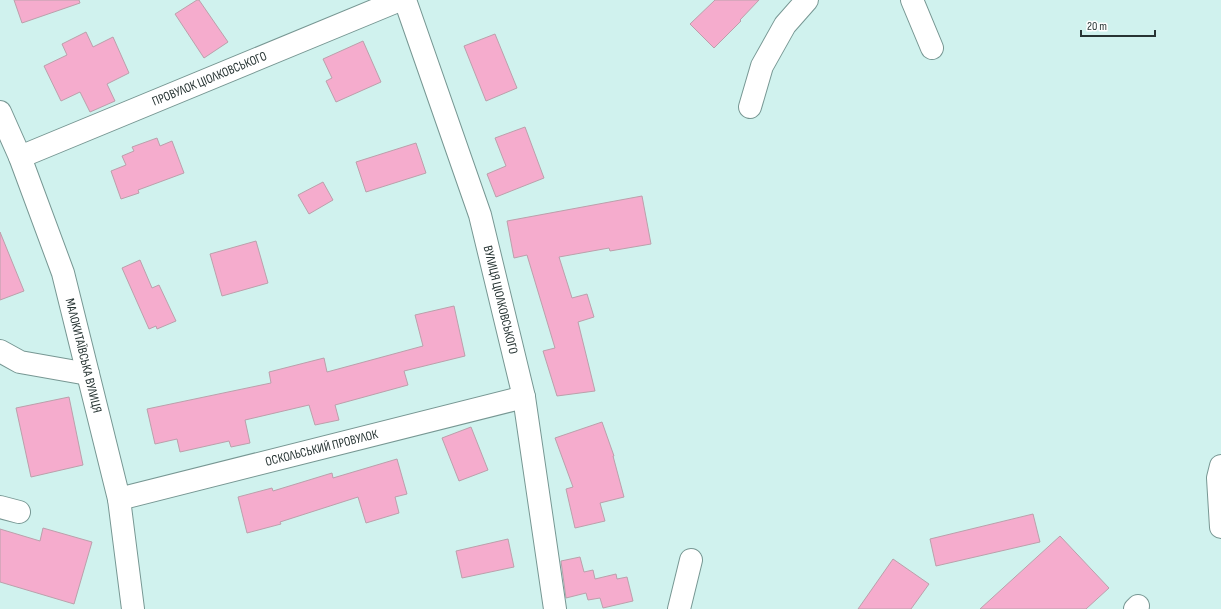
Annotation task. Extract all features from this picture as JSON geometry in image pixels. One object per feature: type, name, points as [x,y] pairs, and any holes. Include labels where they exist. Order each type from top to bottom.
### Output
[{"type":"street","name":"ПРОВУЛОК ЦІОЛКОВСЬКОГО","points":[[20,158],[400,0]]},
{"type":"street","name":"ВУЛИЦЯ ЦІОЛКОВСЬКОГО","points":[[405,0],[480,215],[524,397],[554,609]]},
{"type":"street","points":[[750,107],[762,66],[785,25],[807,0]]},
{"type":"street","points":[[912,0],[932,48]]},
{"type":"street","name":"МАЛОКИТАЇВСЬКА ВУЛИЦЯ","points":[[0,112],[20,158],[63,273],[119,499],[133,609]]},
{"type":"street","points":[[0,351],[20,362],[88,374]]},
{"type":"street","name":"ОСКОЛЬСЬКИЙ ПРОВУЛОК","points":[[119,499],[524,397]]},
{"type":"street","points":[[1221,466],[1218,478],[1221,527]]},
{"type":"street","points":[[679,609],[690,560]]},
{"type":"building","points":[[14,0],[79,0],[80,3],[22,23]]},
{"type":"building","points":[[199,0],[228,42],[204,58],[175,14]]},
{"type":"building","points":[[715,0],[759,0],[740,20],[741,21],[714,48],[690,24]]},
{"type":"building","points":[[86,32],[93,47],[113,37],[129,73],[107,84],[115,101],[90,112],[80,92],[61,101],[44,66],[67,55],[62,44]]},
{"type":"building","points":[[495,34],[517,88],[486,101],[464,46]]},
{"type":"building","points":[[363,41],[381,82],[336,102],[326,81],[332,78],[323,59]]},
{"type":"building","points":[[525,127],[544,178],[496,197],[487,174],[506,166],[495,138]]},
{"type":"building","points":[[157,138],[160,146],[172,141],[184,173],[138,190],[139,193],[121,199],[111,171],[126,165],[122,156],[134,151],[132,147]]},
{"type":"building","points":[[416,143],[426,173],[366,192],[356,162]]},
{"type":"building","points":[[323,182],[333,200],[309,214],[298,195]]},
{"type":"building","points":[[642,196],[651,244],[610,251],[609,248],[559,257],[572,298],[587,294],[594,317],[578,322],[595,391],[557,396],[543,351],[555,348],[527,255],[514,258],[507,221]]},
{"type":"building","points":[[0,232],[24,291],[0,300]]},
{"type":"building","points":[[256,241],[268,283],[222,296],[210,254]]},
{"type":"building","points":[[140,260],[152,288],[159,285],[176,321],[157,329],[156,326],[149,329],[122,268]]},
{"type":"building","points":[[454,306],[465,356],[404,371],[408,385],[335,405],[339,420],[315,425],[309,405],[245,420],[250,443],[231,447],[229,441],[180,452],[177,439],[155,444],[147,409],[271,383],[269,372],[324,358],[327,372],[423,346],[415,315]]},
{"type":"building","points":[[69,397],[83,465],[31,477],[16,408]]},
{"type":"building","points":[[602,422],[614,456],[624,497],[600,503],[605,521],[575,528],[566,489],[573,487],[555,438]]},
{"type":"building","points":[[471,427],[488,470],[459,481],[442,438]]},
{"type":"building","points":[[397,459],[407,494],[395,497],[399,513],[366,523],[358,497],[280,522],[281,524],[247,533],[238,497],[272,488],[273,491],[332,473],[333,478]]},
{"type":"building","points":[[1033,514],[1040,542],[936,566],[930,539]]},
{"type":"building","points":[[43,528],[92,542],[74,604],[0,582],[0,529],[40,541]]},
{"type":"building","points":[[1060,536],[1109,588],[1086,609],[980,609]]},
{"type":"building","points":[[508,539],[514,567],[462,578],[456,551]]},
{"type":"building","points":[[580,557],[584,572],[593,570],[595,579],[616,574],[617,579],[627,577],[633,601],[603,608],[600,598],[588,600],[586,593],[566,598],[561,561]]},
{"type":"building","points":[[893,559],[929,584],[911,609],[858,609]]}]
